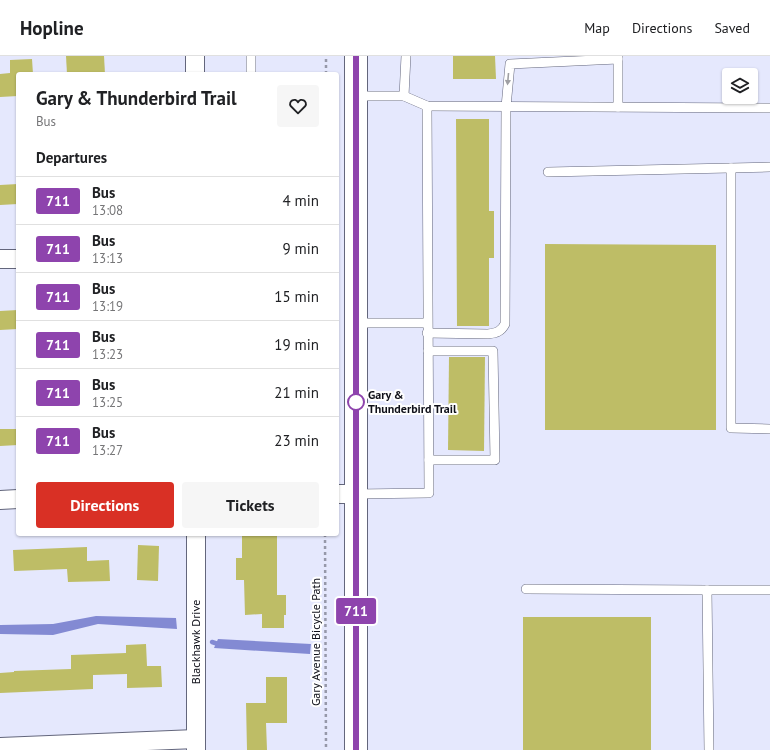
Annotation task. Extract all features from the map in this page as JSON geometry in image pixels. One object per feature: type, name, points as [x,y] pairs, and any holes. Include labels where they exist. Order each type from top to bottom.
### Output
[{"type":"street","points":[[195,56],[195,72]]},
{"type":"street","points":[[356,56],[356,323],[347,494],[356,750]]},
{"type":"street","points":[[0,259],[16,258]]},
{"type":"street","points":[[0,500],[16,499]]},
{"type":"street","name":"Blackhawk Drive","points":[[196,536],[196,744]]},
{"type":"street","points":[[0,747],[196,744]]},
{"type":"lane","points":[[251,72],[252,56]]},
{"type":"lane","points":[[404,96],[406,56]]},
{"type":"lane","points":[[427,333],[488,334],[496,333],[502,330],[505,324],[506,107],[510,64],[618,58],[618,107]]},
{"type":"lane","points":[[356,96],[404,96],[427,106],[770,108]]},
{"type":"lane","points":[[347,494],[428,493],[427,106]]},
{"type":"lane","points":[[548,172],[770,167]]},
{"type":"lane","points":[[731,168],[731,428],[770,429]]},
{"type":"lane","points":[[356,323],[427,323]]},
{"type":"lane","points":[[428,351],[493,351],[495,460],[428,460]]},
{"type":"lane","points":[[526,589],[770,590]]},
{"type":"lane","points":[[707,590],[709,750]]},
{"type":"path","points":[[326,56],[326,72]]},
{"type":"path","name":"Gary Avenue Bicycle Path","points":[[325,536],[326,750]]},
{"type":"water","points":[[96,616],[176,618],[177,629],[98,624],[53,635],[0,634],[0,625],[53,624]]},
{"type":"water","points":[[218,639],[311,644],[310,654],[214,648]]},
{"type":"building","points":[[66,56],[104,56],[105,72],[67,72]]},
{"type":"building","points":[[453,56],[495,56],[496,79],[453,79]]},
{"type":"building","points":[[32,59],[33,72],[16,72],[16,96],[0,97],[0,74],[10,73],[10,60]]},
{"type":"building","points":[[456,119],[489,119],[489,211],[494,211],[494,258],[489,258],[489,326],[457,326]]},
{"type":"building","points":[[16,184],[16,204],[0,205],[0,185]]},
{"type":"building","points":[[545,244],[716,245],[716,430],[545,430]]},
{"type":"building","points":[[16,310],[16,329],[0,330],[0,311]]},
{"type":"building","points":[[449,357],[485,357],[484,451],[448,450]]},
{"type":"building","points":[[0,429],[16,429],[16,445],[0,446]]},
{"type":"building","points":[[242,536],[277,536],[277,595],[286,595],[286,615],[284,615],[284,628],[262,628],[262,614],[245,615],[244,580],[236,580],[236,558],[242,558]]},
{"type":"building","points":[[138,545],[159,546],[158,581],[137,580]]},
{"type":"building","points":[[87,547],[87,561],[109,560],[110,581],[68,582],[67,569],[14,571],[13,550]]},
{"type":"building","points":[[523,617],[651,617],[651,750],[523,750]]},
{"type":"building","points":[[146,644],[147,666],[161,666],[162,687],[127,688],[127,674],[93,675],[93,689],[0,693],[0,673],[14,671],[71,669],[71,655],[126,653],[126,645]]},
{"type":"building","points":[[266,677],[287,677],[287,723],[266,723],[267,750],[247,750],[246,703],[266,703]]},
{"type":"waterway","points":[[212,642],[221,645]]},
{"type":"bus line","name":"711","points":[[356,56],[356,750]]},
{"type":"place","name":"Gary & Thunderbird Trail","points":[[356,402]]}]
